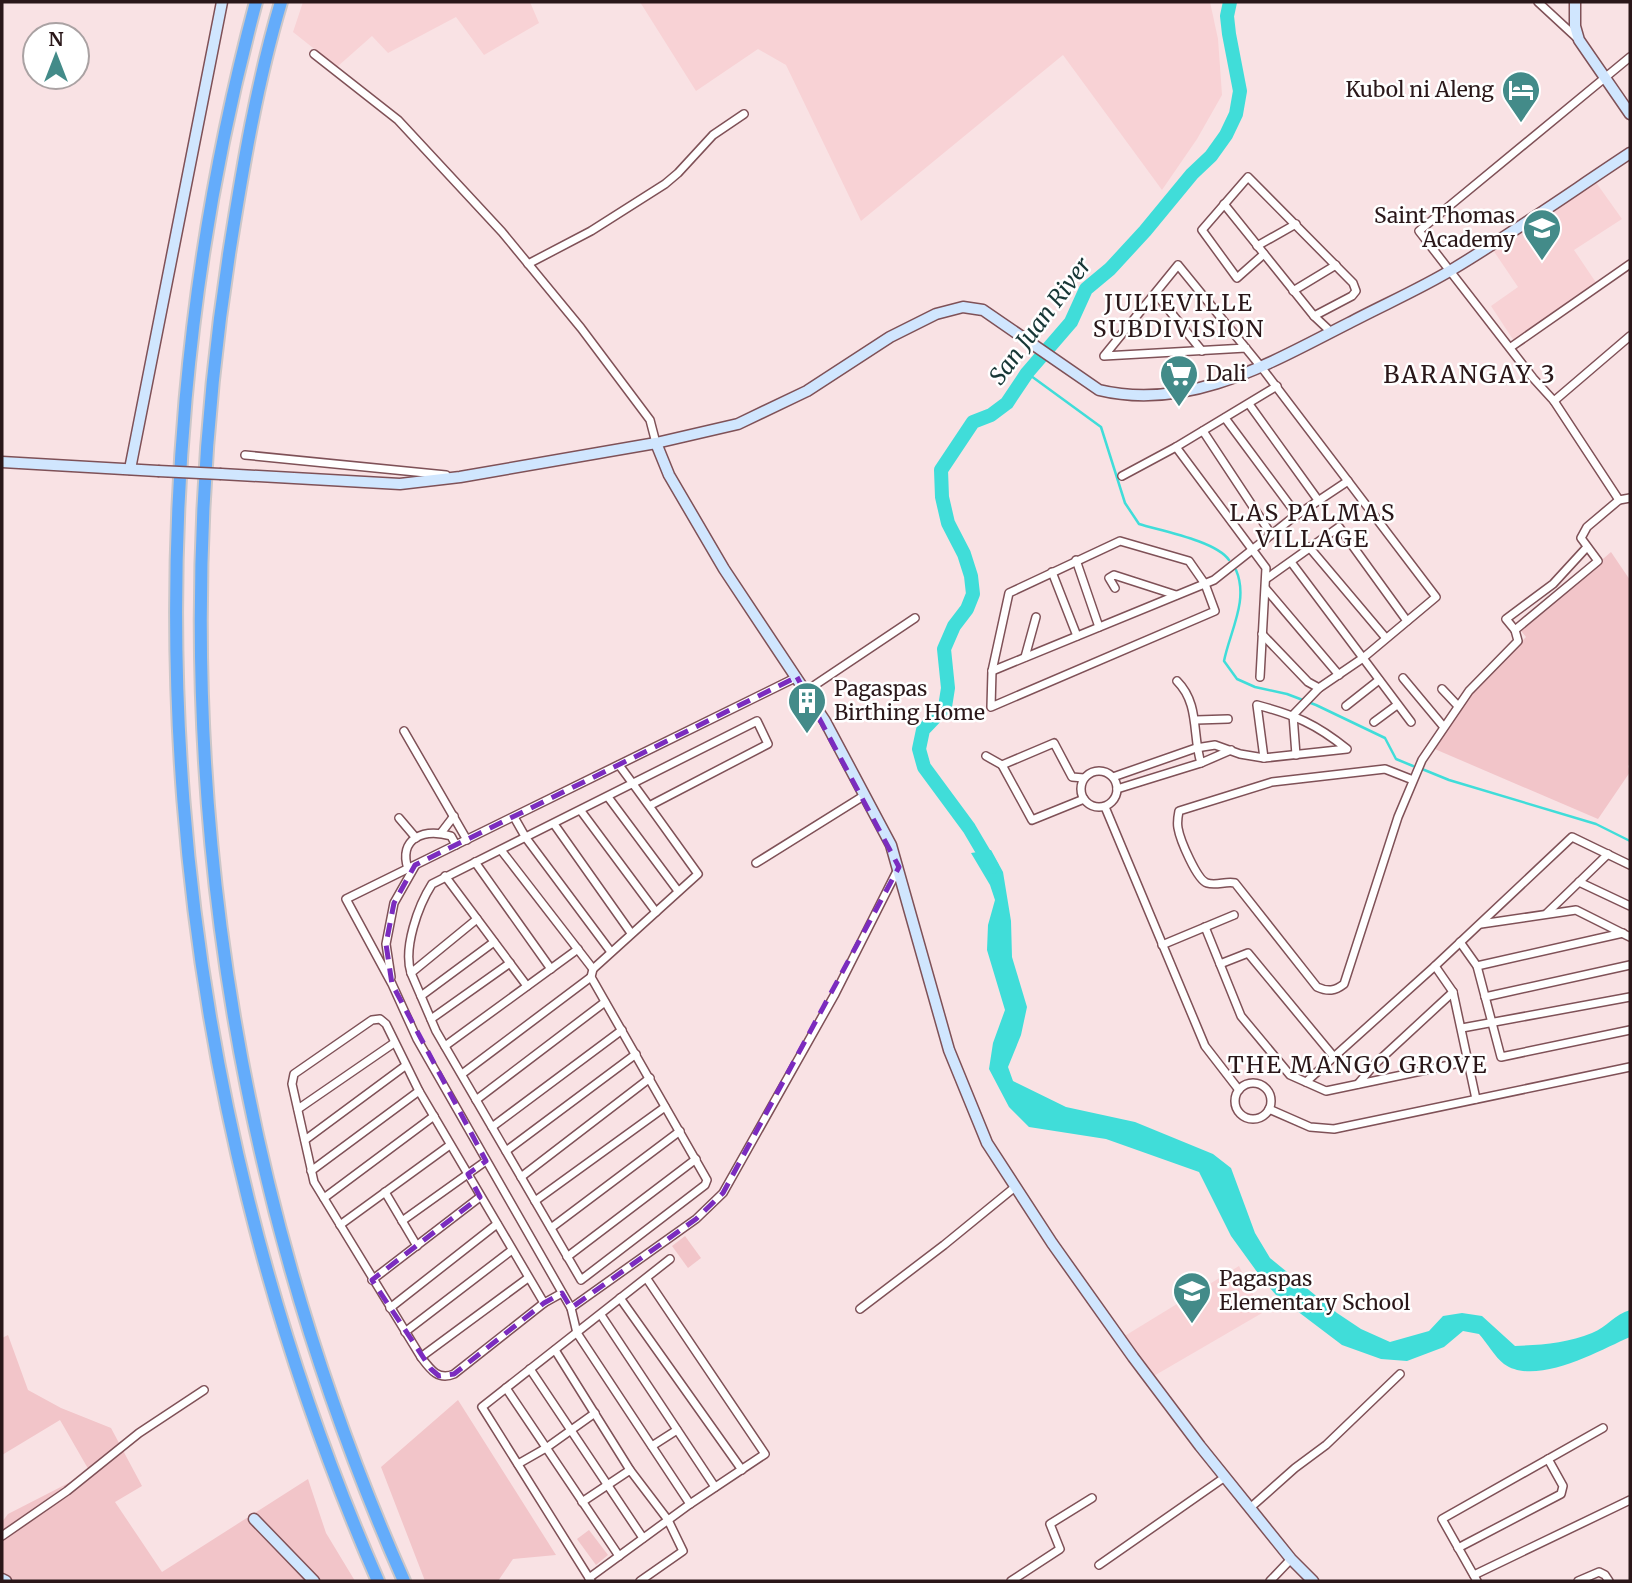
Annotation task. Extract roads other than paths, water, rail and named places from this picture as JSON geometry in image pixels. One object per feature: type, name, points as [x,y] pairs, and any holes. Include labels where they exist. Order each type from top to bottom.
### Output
[{"type":"highway","points":[[256,2],[209,218],[188,384],[177,571],[177,706],[185,821],[206,1003],[239,1164],[268,1276],[293,1357],[352,1520],[378,1581]]},
{"type":"highway","points":[[281,2],[254,116],[234,221],[219,320],[208,422],[201,577],[201,705],[209,819],[219,927],[262,1166],[315,1351],[378,1522],[404,1581]]},
{"type":"main road","points":[[130,469],[222,2]]},
{"type":"main road","points":[[1575,2],[1575,26],[1579,40],[1630,114]]},
{"type":"main road","points":[[2,462],[400,484],[460,477],[656,443],[738,424],[807,391],[890,337],[936,314],[963,307],[983,310],[1099,390],[1120,395],[1177,393],[1211,386],[1262,368],[1451,271],[1630,153]]},
{"type":"main road","points":[[656,443],[669,475],[724,569],[825,721],[891,845],[949,1050],[987,1143],[1133,1357],[1225,1478],[1291,1559],[1313,1581]]},
{"type":"main road","points":[[254,1519],[314,1581]]},
{"type":"street","points":[[1538,2],[1579,40]]},
{"type":"street","points":[[314,54],[398,120],[502,232],[581,328],[650,420],[656,443]]},
{"type":"street","points":[[1619,500],[1554,401],[1533,378],[1419,230],[1630,57]]},
{"type":"street","points":[[528,264],[591,230],[665,184],[713,135],[744,114]]},
{"type":"street","points":[[1264,254],[1237,278],[1202,230],[1248,177],[1353,283],[1356,291],[1352,296],[1314,316]]},
{"type":"street","points":[[1224,204],[1314,316],[1332,332]]},
{"type":"street","points":[[1257,246],[1296,224]]},
{"type":"street","points":[[1511,347],[1630,264]]},
{"type":"street","points":[[1246,348],[1104,356],[1178,265],[1246,348],[1262,368],[1277,386],[1437,597],[1385,637],[1363,658],[1306,700],[1293,715],[1296,755]]},
{"type":"street","points":[[1293,291],[1336,265]]},
{"type":"street","points":[[1156,294],[1202,351]]},
{"type":"street","points":[[1554,401],[1630,335]]},
{"type":"street","points":[[1122,476],[1277,386]]},
{"type":"street","points":[[1249,404],[1318,500]]},
{"type":"street","points":[[1225,418],[1297,515]]},
{"type":"street","points":[[1203,431],[1271,534]]},
{"type":"street","points":[[1175,447],[1266,568],[1260,677]]},
{"type":"street","points":[[245,455],[460,477]]},
{"type":"street","points":[[992,671],[1214,580],[1271,534],[1348,481]]},
{"type":"street","points":[[1515,630],[1598,561],[1581,538],[1587,527],[1619,500],[1630,498]]},
{"type":"street","points":[[1266,579],[1339,527],[1407,621]]},
{"type":"street","points":[[1120,541],[1189,561],[1205,584],[1215,611],[991,707],[992,671],[1009,593],[1120,541]]},
{"type":"street","points":[[1413,780],[1385,769],[1268,782],[1179,811],[1178,828],[1202,881],[1211,884],[1226,881],[1235,883],[1318,987],[1325,991],[1338,989],[1344,984],[1398,817],[1422,760],[1458,706],[1518,641],[1515,630],[1506,619],[1553,584],[1587,547]]},
{"type":"street","points":[[1309,548],[1385,637]]},
{"type":"street","points":[[1076,560],[1098,627]]},
{"type":"street","points":[[1291,562],[1411,722]]},
{"type":"street","points":[[1052,572],[1077,636]]},
{"type":"street","points":[[1115,588],[1109,578],[1114,575],[1177,595]]},
{"type":"street","points":[[1266,589],[1339,675]]},
{"type":"street","points":[[1025,657],[1036,617]]},
{"type":"street","points":[[806,691],[915,618]]},
{"type":"street","points":[[1262,634],[1308,682],[1319,688]]},
{"type":"street","points":[[690,1504],[577,1333],[571,1308],[417,1039],[392,984],[346,899],[797,677]]},
{"type":"street","points":[[1403,678],[1443,726]]},
{"type":"street","points":[[1346,706],[1378,680]]},
{"type":"street","points":[[1177,681],[1190,698],[1196,720],[1196,748],[1201,763]]},
{"type":"street","points":[[1442,689],[1458,706]]},
{"type":"street","points":[[1114,777],[1116,798],[1105,807],[1091,806],[1084,799],[1080,788],[1084,778],[1093,771],[1100,770],[1114,777],[1196,748],[1215,745],[1240,754],[1264,758],[1347,748],[1325,731],[1293,715],[1257,705],[1264,758]]},
{"type":"street","points":[[1374,722],[1397,705]]},
{"type":"street","points":[[1196,720],[1228,719]]},
{"type":"street","points":[[501,850],[578,949],[605,1002],[707,1180],[705,1185],[581,1280],[431,1020],[408,964],[408,948],[432,884],[757,721],[768,744],[649,806]]},
{"type":"street","points":[[404,731],[467,840]]},
{"type":"street","points":[[1002,765],[1054,743],[1072,777],[1084,778]]},
{"type":"street","points":[[1117,789],[1201,763],[1231,750]]},
{"type":"street","points":[[986,756],[1002,765],[1032,820],[1084,799]]},
{"type":"street","points":[[462,1074],[592,973],[631,933],[698,874],[619,765]]},
{"type":"street","points":[[756,863],[865,795]]},
{"type":"street","points":[[608,797],[678,891]]},
{"type":"street","points":[[1105,807],[1205,1046],[1239,1090]]},
{"type":"street","points":[[580,811],[656,912]]},
{"type":"street","points":[[441,833],[453,816]]},
{"type":"street","points":[[514,817],[526,838],[611,952]]},
{"type":"street","points":[[399,818],[416,838]]},
{"type":"street","points":[[554,824],[631,933]]},
{"type":"street","points":[[412,867],[404,856],[408,844],[424,833],[451,836],[456,845]]},
{"type":"street","points":[[1307,1082],[1435,967],[1572,837],[1630,865]]},
{"type":"street","points":[[1546,913],[1608,854]]},
{"type":"street","points":[[475,862],[551,969]]},
{"type":"street","points":[[392,984],[386,944],[394,903],[412,867]]},
{"type":"street","points":[[571,1308],[696,1219],[723,1193],[835,994],[899,867]]},
{"type":"street","points":[[446,876],[527,986]]},
{"type":"street","points":[[1579,882],[1630,906]]},
{"type":"street","points":[[1562,898],[1566,911]]},
{"type":"street","points":[[1481,924],[1576,910],[1627,935]]},
{"type":"street","points":[[1161,945],[1234,915]]},
{"type":"street","points":[[411,973],[477,919]]},
{"type":"street","points":[[1205,927],[1241,1016],[1290,1075],[1326,1091],[1469,1061]]},
{"type":"street","points":[[1477,966],[1627,935]]},
{"type":"street","points":[[421,996],[494,942]]},
{"type":"street","points":[[1460,942],[1477,966],[1500,1057],[1630,1030]]},
{"type":"street","points":[[445,1046],[578,949]]},
{"type":"street","points":[[1220,964],[1248,954],[1334,1057]]},
{"type":"street","points":[[431,1020],[510,963]]},
{"type":"street","points":[[1485,997],[1630,965]]},
{"type":"street","points":[[1435,967],[1453,992],[1476,1099]]},
{"type":"street","points":[[1358,1085],[1374,1065],[1453,992]]},
{"type":"street","points":[[1462,1028],[1630,997]]},
{"type":"street","points":[[476,1100],[605,1002]]},
{"type":"street","points":[[544,1303],[480,1198],[405,1066],[383,1021],[372,1020],[294,1074],[292,1083],[314,1182],[372,1280],[430,1369],[439,1376],[454,1374],[544,1303],[562,1293]]},
{"type":"street","points":[[492,1127],[622,1030]]},
{"type":"street","points":[[298,1109],[394,1043]]},
{"type":"street","points":[[506,1151],[636,1054]]},
{"type":"street","points":[[305,1140],[405,1066]]},
{"type":"street","points":[[1269,1109],[1310,1127],[1334,1129],[1630,1067]]},
{"type":"street","points":[[521,1177],[650,1078]]},
{"type":"street","points":[[1245,1085],[1260,1085],[1270,1096],[1269,1109],[1259,1118],[1246,1118],[1237,1109],[1236,1096],[1239,1090],[1245,1085]]},
{"type":"street","points":[[311,1171],[419,1091]]},
{"type":"street","points":[[535,1201],[665,1107]]},
{"type":"street","points":[[324,1198],[434,1116]]},
{"type":"street","points":[[551,1228],[680,1131]]},
{"type":"street","points":[[340,1225],[450,1145]]},
{"type":"street","points":[[567,1257],[696,1158]]},
{"type":"street","points":[[402,1221],[486,1161]]},
{"type":"street","points":[[860,1309],[1016,1186]]},
{"type":"street","points":[[384,1192],[417,1246]]},
{"type":"street","points":[[372,1280],[480,1198]]},
{"type":"street","points":[[390,1308],[497,1224]]},
{"type":"street","points":[[405,1332],[512,1250]]},
{"type":"street","points":[[647,1279],[765,1454],[690,1504],[590,1580],[482,1407],[670,1259]]},
{"type":"street","points":[[421,1357],[528,1278]]},
{"type":"street","points":[[620,1298],[742,1470]]},
{"type":"street","points":[[601,1315],[715,1487]]},
{"type":"street","points":[[555,1350],[630,1469],[668,1520],[684,1551],[640,1581]]},
{"type":"street","points":[[530,1369],[643,1538]]},
{"type":"street","points":[[1250,1508],[1326,1445],[1400,1374]]},
{"type":"street","points":[[506,1388],[619,1556]]},
{"type":"street","points":[[2,1536],[67,1492],[139,1433],[204,1390]]},
{"type":"street","points":[[517,1464],[546,1448],[594,1413]]},
{"type":"street","points":[[1603,1428],[1441,1519],[1476,1578],[1630,1500]]},
{"type":"street","points":[[652,1446],[677,1430]]},
{"type":"street","points":[[1458,1548],[1561,1494],[1563,1486],[1548,1459]]},
{"type":"street","points":[[582,1502],[630,1469]]},
{"type":"street","points":[[1099,1565],[1225,1478]]},
{"type":"street","points":[[1011,1581],[1060,1549],[1050,1524],[1092,1499]]},
{"type":"street","points":[[1270,1581],[1291,1559]]},
{"type":"street","points":[[1578,1581],[1599,1572],[1609,1581]]},
{"type":"water","points":[[991,850],[1003,872],[1011,921],[1012,957],[1027,1007],[1021,1035],[1008,1067],[1013,1081],[1066,1107],[1135,1122],[1213,1154],[1231,1168],[1255,1233],[1270,1258],[1337,1313],[1361,1329],[1390,1342],[1429,1331],[1443,1316],[1462,1313],[1482,1316],[1515,1346],[1574,1339],[1597,1330],[1630,1310],[1630,1337],[1568,1364],[1533,1371],[1517,1370],[1504,1364],[1479,1334],[1463,1331],[1444,1347],[1407,1361],[1381,1359],[1342,1345],[1276,1295],[1231,1236],[1199,1172],[1106,1139],[1029,1127],[1009,1107],[989,1069],[993,1043],[1005,1010],[987,950],[988,925],[995,900],[990,885],[971,853]]},
{"type":"waterway","name":"San Juan River","points":[[992,867],[969,828],[924,767],[919,749],[923,730],[945,707],[948,688],[944,649],[973,594],[964,554],[948,523],[942,497],[941,470],[973,422],[991,415],[1007,403],[1027,373],[1071,322],[1086,289],[1110,269],[1145,231],[1226,135],[1236,114],[1240,91],[1229,34],[1227,16],[1230,2]]},
{"type":"waterway","points":[[1027,373],[1101,427],[1125,503],[1139,524],[1201,542],[1213,547],[1229,560]]},
{"type":"waterway","points":[[1236,570],[1239,604],[1224,661],[1237,679],[1316,705],[1385,738],[1396,759],[1413,766]]},
{"type":"waterway","points":[[1422,769],[1449,780],[1596,824],[1630,841]]},
{"type":"place","name":"Kubol ni Aleng","points":[[1521,124]]},
{"type":"place","name":"Saint Thomas Academy","points":[[1542,262]]},
{"type":"place","name":"Dali","points":[[1179,408]]},
{"type":"place","name":"Pagaspas Birthing Home","points":[[807,735]]},
{"type":"place","name":"Pagaspas Elementary School","points":[[1192,1325]]},
{"type":"district","name":"JULIEVILLE SUBDIVISION","points":[[1179,316]]},
{"type":"district","name":"BARANGAY 3","points":[[1470,375]]},
{"type":"district","name":"LAS PALMAS VILLAGE","points":[[1313,526]]},
{"type":"district","name":"THE MANGO GROVE","points":[[1358,1065]]}]
